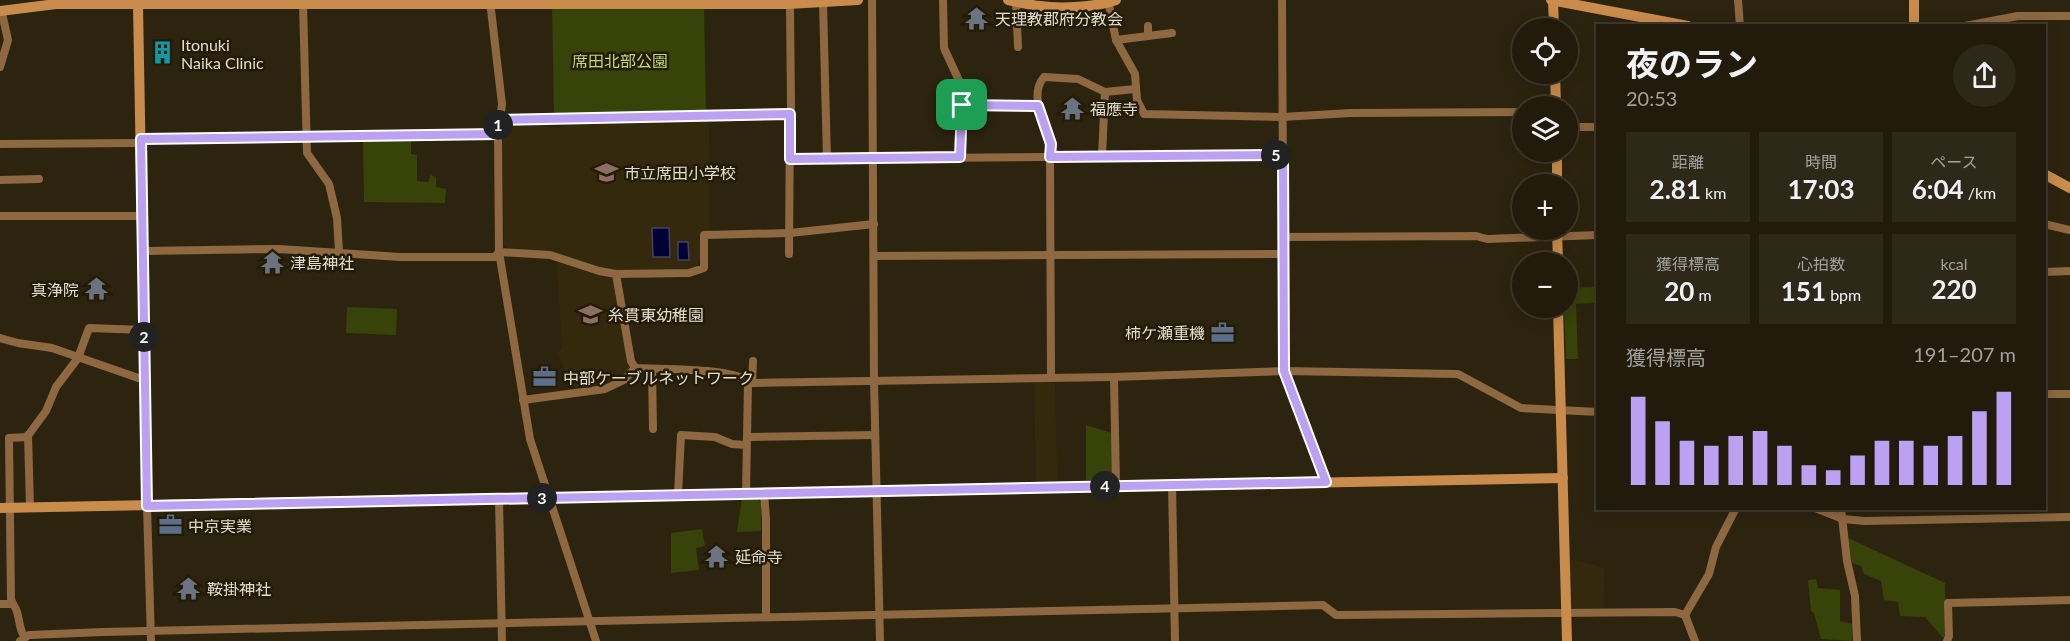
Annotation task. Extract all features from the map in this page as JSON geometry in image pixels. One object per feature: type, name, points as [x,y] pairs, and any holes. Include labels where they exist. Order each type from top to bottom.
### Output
[{"type":"street","points":[[0,67],[8,40],[1,13],[57,4],[715,2],[788,4],[858,0]]},
{"type":"street","points":[[872,0],[874,380],[880,641]]},
{"type":"street","points":[[943,0],[944,48],[961,85],[960,157]]},
{"type":"street","points":[[1282,0],[1284,371],[1326,482]]},
{"type":"street","points":[[1553,18],[1552,0],[1678,24]]},
{"type":"street","points":[[1738,0],[1740,24]]},
{"type":"street","points":[[1914,0],[1914,24]]},
{"type":"street","points":[[1018,47],[1012,1],[1042,7],[1111,1],[1116,40],[1135,74],[1137,100],[1144,114],[1282,117],[1351,113],[1512,112]]},
{"type":"street","points":[[138,2],[151,641]]},
{"type":"street","points":[[490,2],[502,104],[498,134],[499,252],[530,439],[596,641]]},
{"type":"street","points":[[823,3],[827,159]]},
{"type":"street","points":[[303,4],[307,153],[329,184],[336,218],[339,252]]},
{"type":"street","points":[[788,4],[790,8],[791,74],[789,254]]},
{"type":"street","points":[[1976,24],[2018,16],[2070,16]]},
{"type":"street","points":[[1148,26],[1148,36]]},
{"type":"street","points":[[1116,40],[1172,33]]},
{"type":"street","points":[[1051,377],[1051,144],[1038,106],[1039,83],[1044,77],[1078,79],[1105,92],[1135,89]]},
{"type":"street","points":[[1102,156],[1105,92]]},
{"type":"street","points":[[962,105],[1038,106]]},
{"type":"street","points":[[499,120],[790,114]]},
{"type":"street","points":[[1578,127],[1596,127]]},
{"type":"street","points":[[0,144],[498,134]]},
{"type":"street","points":[[790,159],[1283,155]]},
{"type":"street","points":[[2046,175],[2070,188]]},
{"type":"street","points":[[0,180],[39,179]]},
{"type":"street","points":[[0,216],[142,216]]},
{"type":"street","points":[[499,252],[550,255],[599,271],[616,274],[689,273],[704,268],[704,235],[790,233],[874,224]]},
{"type":"street","points":[[2046,224],[2070,230]]},
{"type":"street","points":[[1578,235],[1596,235]]},
{"type":"street","points":[[1283,237],[1476,236],[1487,239],[1512,237]]},
{"type":"street","points":[[142,251],[279,249],[400,257],[495,257],[499,252]]},
{"type":"street","points":[[874,256],[1283,254]]},
{"type":"street","points":[[2046,272],[2070,272]]},
{"type":"street","points":[[616,274],[631,361],[635,368]]},
{"type":"street","points":[[1558,318],[1567,641]]},
{"type":"street","points":[[144,330],[89,328],[78,358],[56,387],[46,411],[28,435],[22,438],[9,438],[5,508],[12,604],[17,610],[22,639],[151,630],[1323,606],[1336,615],[1675,612],[1685,615]]},
{"type":"street","points":[[0,338],[52,348],[144,380]]},
{"type":"street","points":[[746,494],[750,383],[753,362]]},
{"type":"street","points":[[524,400],[604,389],[624,380],[635,368]]},
{"type":"street","points":[[635,368],[730,373],[750,383],[1114,377],[1284,371],[1458,374],[1521,408],[1596,412]]},
{"type":"street","points":[[652,369],[653,429]]},
{"type":"street","points":[[1114,377],[1116,486]]},
{"type":"street","points":[[2046,394],[2070,394]]},
{"type":"street","points":[[28,435],[30,507]]},
{"type":"street","points":[[678,495],[681,435],[715,437],[732,444],[747,441],[875,435]]},
{"type":"street","points":[[5,508],[1563,478]]},
{"type":"street","points":[[1172,485],[1175,641]]},
{"type":"street","points":[[764,493],[766,617]]},
{"type":"street","points":[[499,499],[502,641]]},
{"type":"street","points":[[1685,615],[1709,574],[1716,547],[1735,510]]},
{"type":"street","points":[[1820,510],[1842,519],[1864,521],[2070,517]]},
{"type":"street","points":[[1841,510],[1847,561],[1855,596],[1857,641]]},
{"type":"street","points":[[1947,641],[1949,636],[1948,603],[2070,600]]},
{"type":"street","points":[[0,604],[12,604]]},
{"type":"street","points":[[1685,615],[1695,641]]},
{"type":"shaded area","name":"市立席田小学校","points":[[709,118],[710,231],[701,231],[701,256],[696,269],[643,273],[599,268],[553,252],[509,249],[504,244],[501,130],[504,123],[545,122],[549,128],[564,128],[567,122]]},
{"type":"shaded area","points":[[652,228],[669,228],[670,257],[653,257]]},
{"type":"shaded area","points":[[678,242],[688,242],[689,260],[678,260]]},
{"type":"shaded area","name":"糸貫東幼稚園","points":[[557,262],[598,275],[610,276],[614,280],[629,367],[627,372],[615,380],[600,386],[572,388],[557,352],[562,349]]},
{"type":"shaded area","points":[[1034,383],[1055,383],[1057,482],[1036,482]]},
{"type":"shaded area","points":[[1570,559],[1605,568],[1603,608],[1569,608]]},
{"type":"green space","name":"席田北部公園","points":[[704,7],[706,111],[554,114],[552,8]]},
{"type":"green space","points":[[411,140],[411,154],[417,155],[417,181],[428,182],[431,175],[436,177],[436,187],[446,189],[445,203],[364,202],[363,141]]},
{"type":"green space","points":[[1596,287],[1596,303],[1578,304],[1578,288]]},
{"type":"green space","points":[[347,307],[397,309],[396,335],[346,333]]},
{"type":"green space","points":[[1564,318],[1577,318],[1578,359],[1566,359]]},
{"type":"green space","points":[[1086,425],[1112,433],[1113,480],[1086,480]]},
{"type":"green space","points":[[742,498],[757,498],[761,503],[761,531],[737,532]]},
{"type":"green space","points":[[702,529],[705,546],[696,548],[699,570],[671,573],[671,533]]},
{"type":"green space","points":[[1848,538],[1945,583],[1946,634],[1943,638],[1925,617],[1900,616],[1898,602],[1884,600],[1881,581],[1864,574],[1861,566],[1852,563]]},
{"type":"green space","points":[[1816,579],[1818,588],[1840,590],[1840,621],[1852,624],[1852,641],[1821,639],[1814,613],[1811,611],[1808,580]]},
{"type":"place","name":"天理教郡府分教会","points":[[977,18]]},
{"type":"place","name":"Itonuki Naika Clinic","points":[[163,53]]},
{"type":"place","name":"福應寺","points":[[1072,108]]},
{"type":"place","name":"市立席田小学校","points":[[606,172]]},
{"type":"place","name":"津島神社","points":[[272,262]]},
{"type":"place","name":"真浄院","points":[[97,289]]},
{"type":"place","name":"糸貫東幼稚園","points":[[590,314]]},
{"type":"place","name":"柿ケ瀬重機","points":[[1223,332]]},
{"type":"place","name":"中部ケーブルネットワーク","points":[[545,377]]},
{"type":"place","name":"中京実業","points":[[170,525]]},
{"type":"place","name":"延命寺","points":[[717,556]]},
{"type":"place","name":"鞍掛神社","points":[[189,588]]},
{"type":"route","points":[[962,105],[1038,106],[1051,144],[1050,157],[1283,155],[1284,371],[1326,482],[147,506],[141,139],[202,140],[498,134],[499,120],[790,114],[790,159],[960,157],[962,105]]}]
